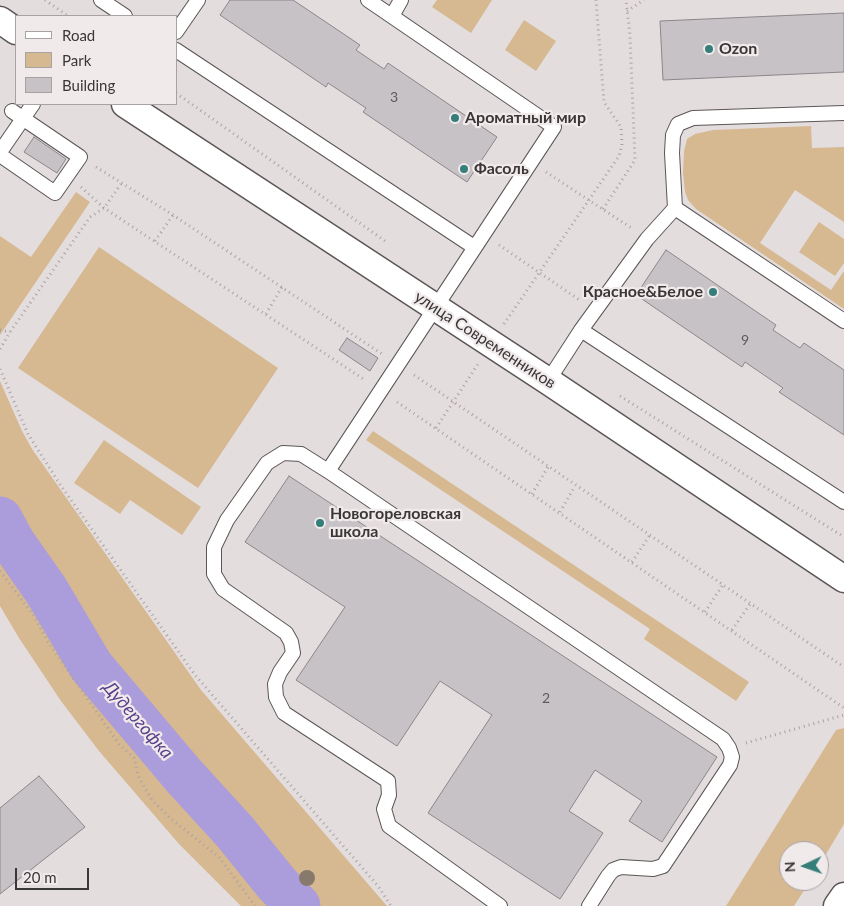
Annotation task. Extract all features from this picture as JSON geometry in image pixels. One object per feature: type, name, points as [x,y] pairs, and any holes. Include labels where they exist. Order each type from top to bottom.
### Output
[{"type":"street","points":[[0,20],[15,30]]},
{"type":"street","name":"улица Современников","points":[[129,105],[548,381],[844,580]]},
{"type":"lane","points":[[101,0],[124,15]]},
{"type":"lane","points":[[178,29],[198,0]]},
{"type":"lane","points":[[328,471],[554,127],[368,0]]},
{"type":"lane","points":[[392,16],[401,0]]},
{"type":"lane","points":[[178,51],[474,247]]},
{"type":"lane","points":[[18,115],[80,157],[56,193],[0,153],[18,115],[32,105]]},
{"type":"lane","points":[[548,381],[581,330],[647,239],[675,208],[672,153],[673,135],[678,124],[693,118],[844,113]]},
{"type":"lane","points":[[675,208],[844,321]]},
{"type":"lane","points":[[581,330],[844,502]]},
{"type":"lane","points":[[500,906],[390,826],[384,809],[389,795],[388,781],[284,712],[276,697],[275,684],[280,672],[293,653],[291,642],[286,632],[223,590],[214,574],[214,547],[227,520],[267,463],[283,453],[301,454],[328,471],[723,739],[732,757],[730,765],[663,866],[653,869],[621,867],[613,870],[589,906]]},
{"type":"path","points":[[45,0],[67,15]]},
{"type":"path","points":[[501,328],[618,156],[622,145],[621,127],[604,102],[596,0]]},
{"type":"path","points":[[603,209],[635,160],[626,0]]},
{"type":"path","points":[[627,11],[644,0]]},
{"type":"path","points":[[178,94],[393,247]]},
{"type":"path","points":[[530,162],[647,239]]},
{"type":"path","points":[[93,165],[173,215],[331,320]]},
{"type":"path","points":[[0,349],[90,217],[104,208],[121,184]]},
{"type":"path","points":[[77,185],[104,208],[311,345]]},
{"type":"path","points":[[155,241],[173,215]]},
{"type":"path","points":[[484,234],[596,310]]},
{"type":"path","points":[[266,314],[282,287]]},
{"type":"path","points":[[497,317],[513,328]]},
{"type":"path","points":[[0,330],[10,332]]},
{"type":"path","points":[[478,364],[436,428],[844,708]]},
{"type":"path","points":[[0,369],[28,434],[49,467],[195,675],[378,886],[391,906]]},
{"type":"path","points":[[620,396],[844,537]]},
{"type":"path","points":[[453,402],[844,667]]},
{"type":"path","points":[[532,494],[548,467]]},
{"type":"path","points":[[560,512],[575,486]]},
{"type":"path","points":[[632,562],[650,535]]},
{"type":"path","points":[[0,571],[34,616],[48,642],[119,744],[134,758],[139,778],[152,800],[170,818],[219,857],[255,906]]},
{"type":"path","points":[[705,612],[722,586]]},
{"type":"path","points":[[732,630],[750,604]]},
{"type":"path","points":[[729,748],[844,715]]},
{"type":"green space","points":[[437,0],[492,0],[471,33],[432,7]]},
{"type":"green space","points":[[524,20],[556,41],[536,71],[505,50]]},
{"type":"green space","points":[[811,126],[812,148],[844,147],[844,222],[795,190],[760,243],[831,290],[844,271],[844,309],[696,209],[688,200],[685,192],[683,173],[684,151],[687,139],[695,134],[713,130]]},
{"type":"green space","points":[[76,192],[90,202],[0,335],[0,236],[31,257]]},
{"type":"green space","points":[[819,222],[844,239],[844,263],[835,276],[799,252]]},
{"type":"green space","points":[[99,247],[278,368],[198,488],[18,368]]},
{"type":"green space","points":[[0,381],[32,449],[201,690],[387,906],[308,906],[101,667],[11,518],[0,506]]},
{"type":"green space","points":[[373,431],[749,682],[736,701],[644,639],[650,629],[366,440]]},
{"type":"green space","points":[[104,440],[201,507],[182,535],[130,500],[120,514],[74,483]]},
{"type":"green space","points":[[0,533],[102,696],[139,750],[287,906],[241,906],[179,844],[99,751],[61,701],[0,606]]},
{"type":"green space","points":[[844,728],[844,824],[829,849],[829,841],[779,841],[779,891],[804,891],[794,906],[726,906],[836,730]]},
{"type":"building","points":[[230,0],[293,0],[360,45],[356,50],[384,69],[388,63],[497,137],[467,182],[363,112],[366,108],[328,83],[326,87],[220,15]]},
{"type":"building","points":[[844,13],[844,72],[663,80],[660,21]]},
{"type":"building","points":[[34,137],[66,159],[57,173],[24,152]]},
{"type":"building","points":[[666,250],[776,325],[773,330],[800,348],[804,343],[844,370],[844,435],[779,392],[783,388],[745,362],[742,367],[636,295]]},
{"type":"building","points":[[347,338],[378,358],[370,371],[339,350]]},
{"type":"building","points":[[289,476],[717,757],[662,842],[629,821],[642,801],[595,770],[569,811],[603,833],[560,899],[428,813],[492,715],[440,681],[397,746],[296,680],[345,607],[245,542]]},
{"type":"building","points":[[39,776],[85,827],[0,894],[0,808]]},
{"type":"waterway","name":"Дудергофка","points":[[0,519],[13,543],[46,590],[91,666],[183,775],[235,832],[277,884],[298,906]]},
{"type":"place","name":"Ozon","points":[[709,49]]},
{"type":"place","name":"Ароматный мир","points":[[455,118]]},
{"type":"place","name":"Фасоль","points":[[464,169]]},
{"type":"place","name":"Красное&Белое","points":[[713,292]]},
{"type":"place","name":"Новогореловская школа","points":[[320,523]]}]
